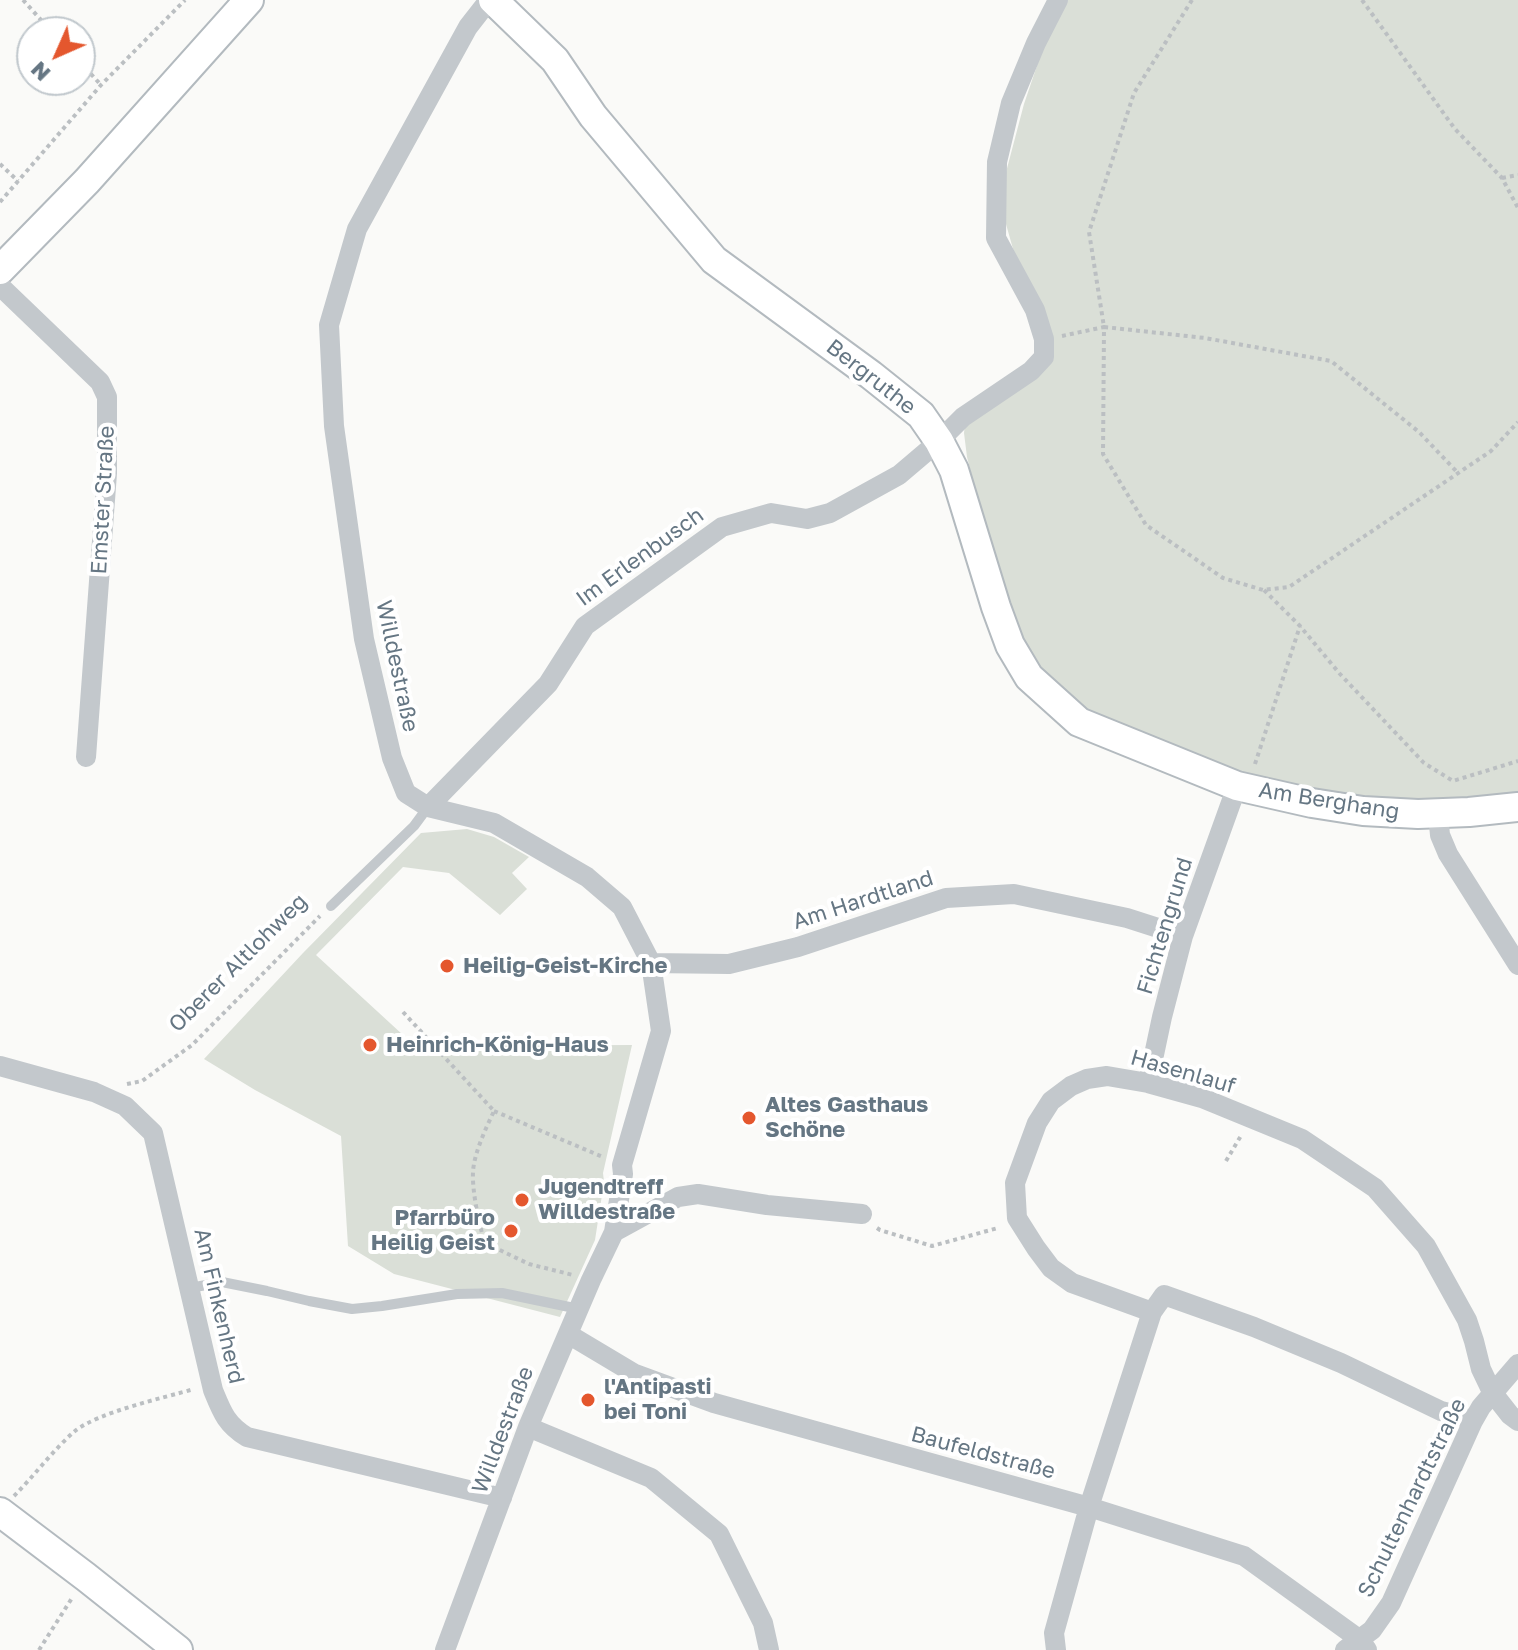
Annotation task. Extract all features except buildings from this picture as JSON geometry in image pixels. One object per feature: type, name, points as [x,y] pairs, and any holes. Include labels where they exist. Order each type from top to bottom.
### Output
[{"type":"street","points":[[0,270],[87,181],[249,0]]},
{"type":"street","name":"Bergruthe","points":[[491,0],[555,60],[593,116],[714,260],[921,415],[954,470],[996,607],[1010,645],[1029,677],[1079,722],[1242,788]]},
{"type":"street","name":"Willdestraße","points":[[445,1650],[528,1427],[614,1232],[622,1165],[661,1031],[651,963],[622,907],[587,877],[494,823],[428,807],[406,793],[392,758],[364,639],[334,426],[329,325],[357,229],[468,27],[491,0]]},
{"type":"street","points":[[1044,339],[1035,310],[996,238],[997,162],[1011,103],[1058,0]]},
{"type":"street","name":"Emster Straße","points":[[0,286],[100,382],[107,397],[107,473],[86,757]]},
{"type":"street","name":"Im Erlenbusch","points":[[428,807],[548,684],[585,626],[722,527],[771,513],[807,519],[830,513],[899,475],[963,417],[1031,371],[1044,357],[1044,339]]},
{"type":"street","name":"Am Berghang","points":[[1242,788],[1363,811],[1438,814],[1518,807]]},
{"type":"street","name":"Fichtengrund","points":[[1148,1083],[1183,936],[1242,788]]},
{"type":"street","points":[[1438,814],[1440,835],[1448,854],[1518,965]]},
{"type":"street","name":"Am Hardtland","points":[[651,963],[729,964],[798,947],[946,898],[1014,894],[1113,915],[1183,936]]},
{"type":"street","points":[[0,1066],[94,1092]]},
{"type":"street","name":"Hasenlauf","points":[[1152,1312],[1072,1283],[1051,1268],[1017,1218],[1015,1183],[1037,1123],[1051,1101],[1087,1079],[1107,1076],[1148,1083],[1202,1098],[1302,1139],[1375,1188],[1426,1246],[1467,1320],[1481,1369],[1492,1392],[1518,1421]]},
{"type":"street","name":"Am Finkenherd","points":[[94,1092],[125,1106],[153,1133],[212,1383],[223,1415],[234,1429],[247,1437],[502,1498]]},
{"type":"street","points":[[614,1232],[678,1197],[698,1194],[767,1205],[862,1214]]},
{"type":"street","points":[[1056,1650],[1054,1633],[1089,1507],[1152,1312],[1164,1295],[1254,1327],[1341,1363],[1441,1411],[1473,1421]]},
{"type":"street","name":"Baufeldstraße","points":[[568,1334],[635,1374],[714,1403],[1089,1507],[1244,1556],[1357,1646]]},
{"type":"street","name":"Schultenhardtstraße","points":[[1357,1646],[1391,1603],[1473,1421],[1492,1392],[1518,1364]]},
{"type":"street","points":[[528,1427],[651,1478],[719,1534],[763,1623],[769,1650]]},
{"type":"street","points":[[5,1506],[86,1577],[178,1650]]},
{"type":"lane","points":[[331,906],[414,826],[428,807]]},
{"type":"lane","points":[[190,1288],[222,1282],[352,1309],[457,1294],[502,1293],[579,1309]]},
{"type":"path","points":[[23,0],[38,16]]},
{"type":"path","points":[[0,202],[101,85],[185,0]]},
{"type":"path","points":[[1192,0],[1134,93],[1089,232],[1104,327],[1103,454],[1146,525],[1223,578],[1263,590],[1289,587],[1491,451],[1518,422]]},
{"type":"path","points":[[1362,0],[1455,129],[1502,178],[1518,208]]},
{"type":"path","points":[[96,80],[101,85]]},
{"type":"path","points":[[0,164],[18,181]]},
{"type":"path","points":[[1502,178],[1518,175]]},
{"type":"path","points":[[1044,339],[1104,327],[1205,338],[1331,361],[1419,432],[1458,473]]},
{"type":"path","points":[[1263,590],[1300,626],[1340,674],[1424,763],[1453,781],[1518,761]]},
{"type":"path","points":[[1242,788],[1300,626]]},
{"type":"path","name":"Oberer Altlohweg","points":[[94,1092],[142,1081],[192,1045],[331,906]]},
{"type":"path","points":[[403,1012],[494,1111],[622,1165]]},
{"type":"path","points":[[494,1111],[483,1135],[473,1171],[479,1225],[485,1243],[529,1264],[591,1280]]},
{"type":"path","points":[[1226,1161],[1254,1119]]},
{"type":"path","points":[[862,1214],[880,1230],[932,1246],[1020,1222]]},
{"type":"path","points":[[5,1506],[76,1431],[88,1423],[212,1383]]},
{"type":"path","points":[[39,1650],[86,1577]]},
{"type":"shaded area","points":[[1068,0],[1518,0],[1518,792],[1461,803],[1335,798],[1198,760],[1082,714],[1036,672],[1001,591],[967,457],[964,433],[965,424],[1046,366],[1004,217],[1005,176],[1045,42]]},
{"type":"shaded area","points":[[467,829],[494,837],[529,857],[512,873],[527,889],[500,915],[449,873],[403,867],[316,955],[415,1046],[632,1045],[603,1173],[595,1240],[560,1317],[394,1274],[348,1246],[341,1136],[204,1059],[421,833]]},
{"type":"place","name":"Heilig-Geist-Kirche","points":[[447,966]]},
{"type":"place","name":"Heinrich-König-Haus","points":[[370,1045]]},
{"type":"place","name":"Altes Gasthaus Schöne","points":[[749,1118]]},
{"type":"place","name":"Jugendtreff Willdestraße","points":[[522,1200]]},
{"type":"place","name":"Pfarrbüro Heilig Geist","points":[[511,1231]]},
{"type":"place","name":"l'Antipasti bei Toni","points":[[588,1400]]}]
